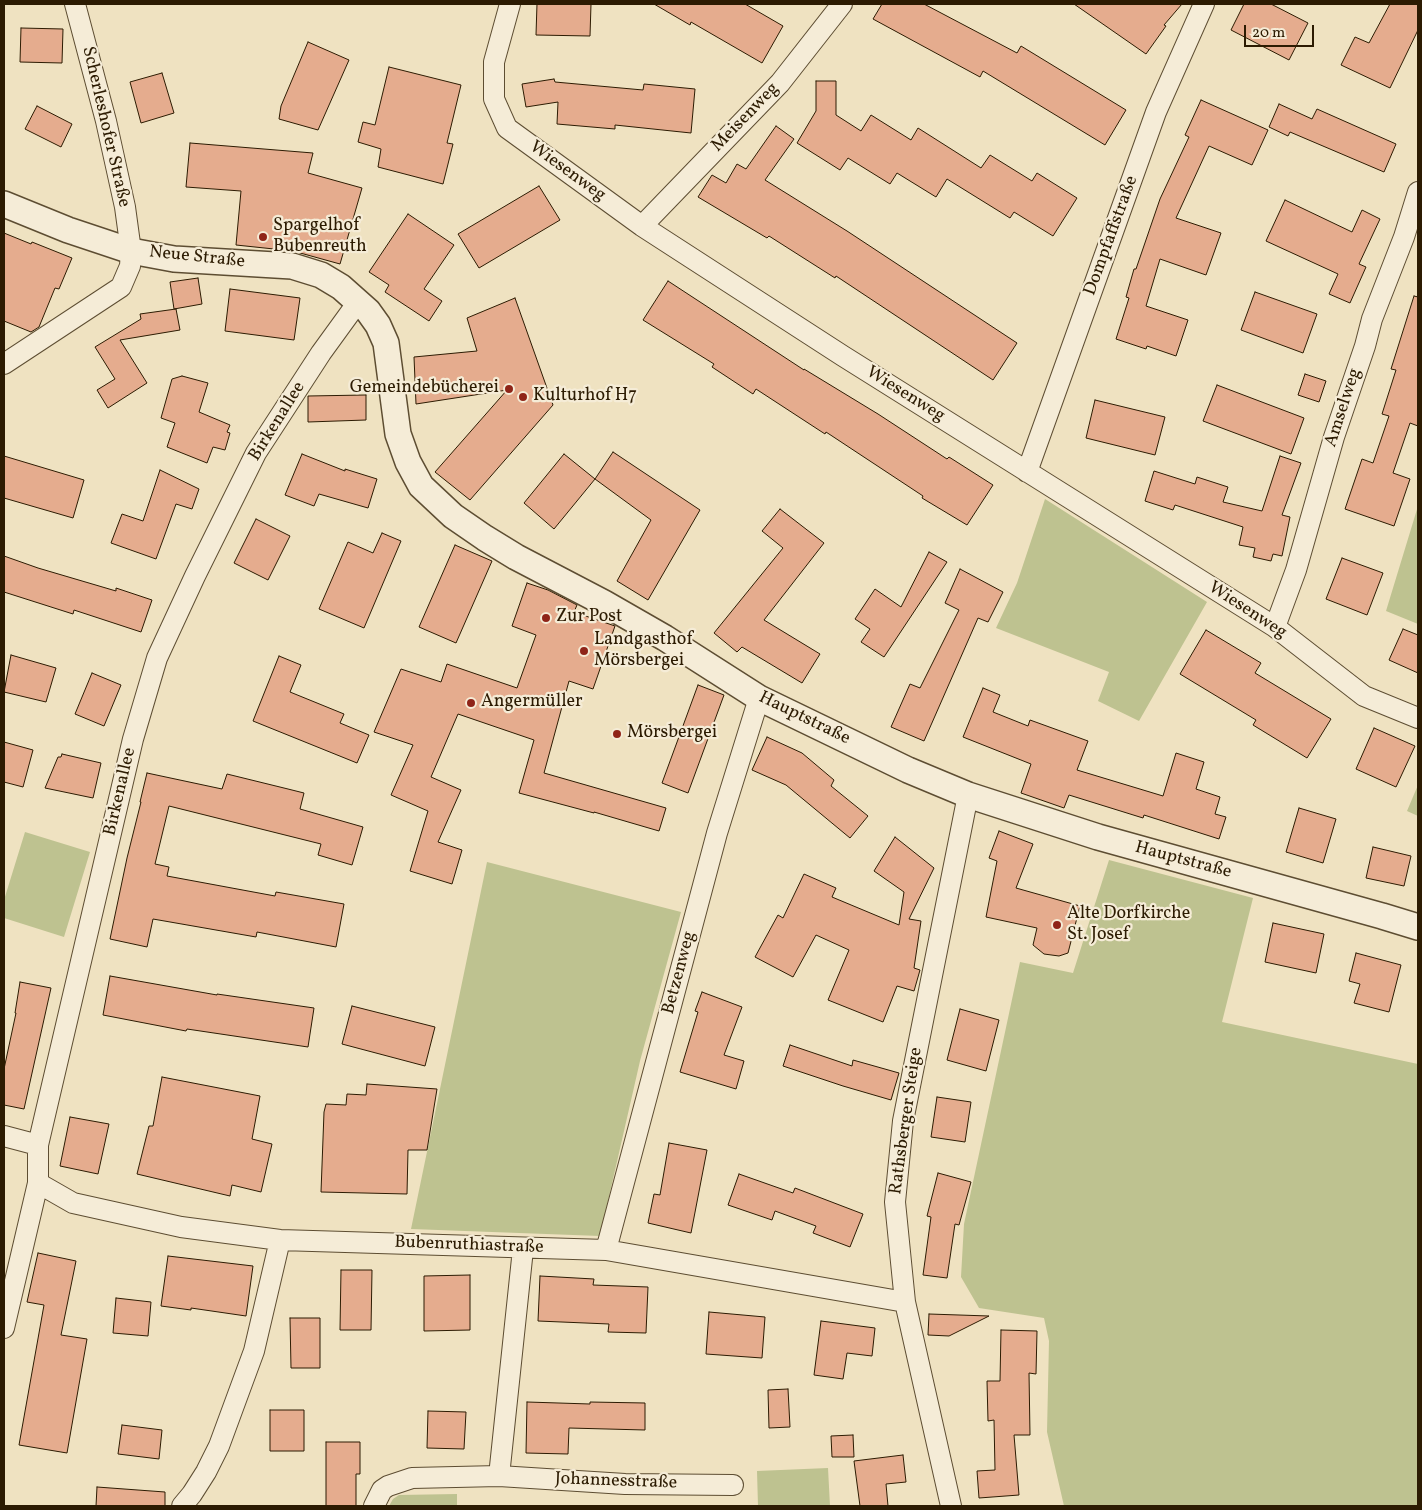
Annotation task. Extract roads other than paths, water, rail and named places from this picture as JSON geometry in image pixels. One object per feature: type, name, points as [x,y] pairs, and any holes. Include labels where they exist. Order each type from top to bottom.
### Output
[{"type":"street","name":"Scherleshofer Straße","points":[[75,4],[106,121],[131,251]]},
{"type":"street","name":"Wiesenweg","points":[[510,4],[494,62],[494,99],[507,128],[642,226],[851,361],[1274,627],[1364,696],[1418,718]]},
{"type":"street","name":"Meisenweg","points":[[642,226],[780,83],[842,4]]},
{"type":"street","name":"Dompfaffstraße","points":[[1028,472],[1156,112],[1204,4]]},
{"type":"street","name":"Amselweg","points":[[1274,627],[1296,570],[1334,437],[1365,346],[1372,319],[1404,237],[1418,192]]},
{"type":"street","name":"Neue Straße","points":[[4,204],[68,230],[131,251],[174,259],[292,266],[321,275],[341,287],[358,302]]},
{"type":"street","points":[[4,364],[121,287],[130,266],[131,251]]},
{"type":"street","name":"Hauptstraße","points":[[358,302],[368,311],[378,325],[386,343],[398,434],[408,462],[422,486],[453,516],[516,557],[665,638],[759,698],[908,770],[968,795],[1098,838],[1418,927]]},
{"type":"street","name":"Birkenallee","points":[[4,1328],[38,1183],[38,1145],[133,739],[157,658],[256,453],[321,354],[358,302]]},
{"type":"street","name":"Betzenweg","points":[[606,1250],[717,833],[759,698]]},
{"type":"street","name":"Rathsberger Steige","points":[[951,1506],[905,1302],[895,1202],[903,1121],[968,795]]},
{"type":"street","points":[[4,1136],[38,1145]]},
{"type":"street","name":"Bubenruthiastraße","points":[[38,1183],[73,1203],[181,1227],[280,1240],[416,1243],[523,1249],[606,1250],[905,1302]]},
{"type":"street","points":[[182,1506],[206,1472],[219,1446],[254,1351],[280,1240]]},
{"type":"street","points":[[499,1476],[523,1249]]},
{"type":"street","name":"Johannesstraße","points":[[374,1506],[382,1490],[412,1478],[499,1476],[625,1484],[733,1485]]},
{"type":"place","name":"Spargelhof Bubenreuth","points":[[263,237]]},
{"type":"place","name":"Gemeindebücherei","points":[[509,389]]},
{"type":"place","name":"Kulturhof H7","points":[[523,397]]},
{"type":"place","name":"Zur Post","points":[[546,618]]},
{"type":"place","name":"Landgasthof Mörsbergei","points":[[584,651]]},
{"type":"place","name":"Angermüller","points":[[471,703]]},
{"type":"place","name":"Mörsbergei","points":[[617,734]]},
{"type":"place","name":"Alte Dorfkirche St. Josef","points":[[1057,925]]}]
